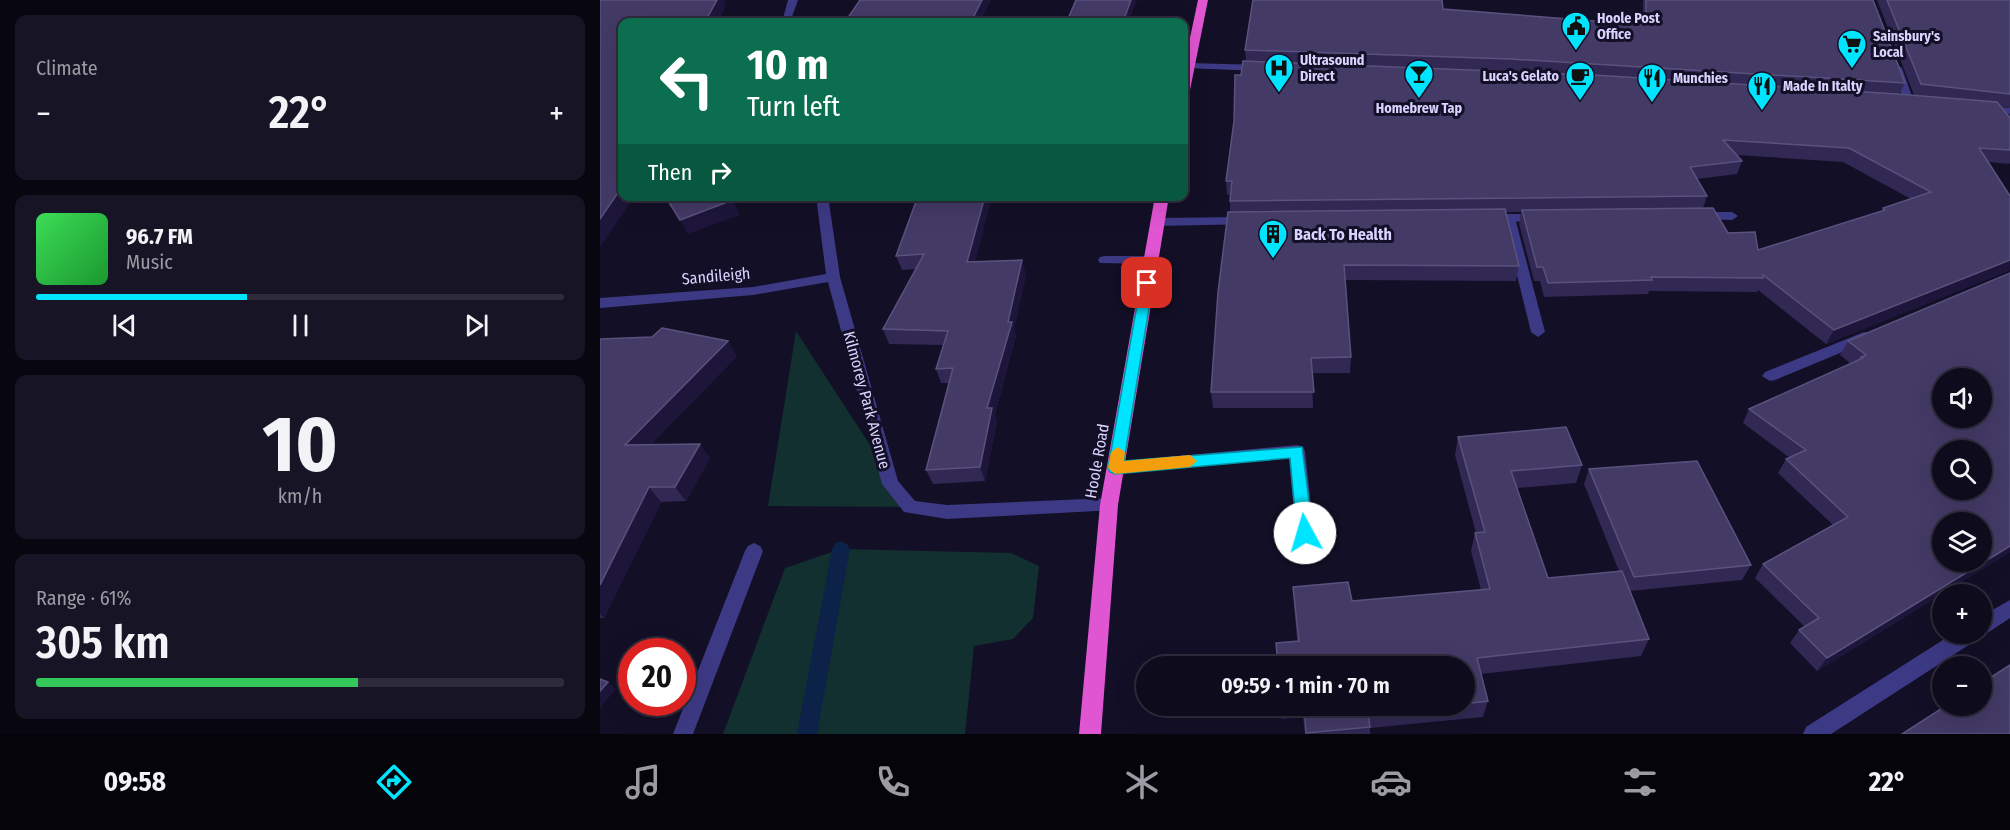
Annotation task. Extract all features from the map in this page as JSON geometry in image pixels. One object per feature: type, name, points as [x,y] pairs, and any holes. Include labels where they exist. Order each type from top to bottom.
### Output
[{"type":"highway","points":[[1188,71],[1203,0]]},
{"type":"highway","name":"Hoole Road","points":[[1090,734],[1109,505],[1161,201]]},
{"type":"street","points":[[787,18],[793,0]]},
{"type":"street","points":[[1892,54],[1909,102]]},
{"type":"street","points":[[1189,66],[1271,68]]},
{"type":"street","points":[[1973,108],[2010,111]]},
{"type":"street","points":[[1995,110],[2005,123]]},
{"type":"street","name":"Kilmorey Park Avenue","points":[[823,201],[833,277],[890,484],[910,507],[948,512],[1109,505]]},
{"type":"street","points":[[1688,216],[1732,216]]},
{"type":"street","points":[[1473,218],[1553,218]]},
{"type":"street","points":[[1509,218],[1538,332]]},
{"type":"street","points":[[1157,222],[1262,221]]},
{"type":"street","points":[[1105,260],[1151,260]]},
{"type":"street","name":"Sandileigh","points":[[600,303],[753,291],[833,277]]},
{"type":"street","points":[[1770,376],[1879,330]]},
{"type":"street","points":[[1115,468],[1297,451],[1305,533]]},
{"type":"street","points":[[683,734],[754,551]]},
{"type":"street","points":[[1992,620],[2010,608]]},
{"type":"street","points":[[1813,734],[1954,644]]},
{"type":"green space","points":[[796,331],[910,507],[768,506]]},
{"type":"green space","points":[[841,549],[1011,553],[1039,566],[1033,618],[1013,639],[974,646],[965,734],[723,734],[785,568]]},
{"type":"building","points":[[601,0],[717,0],[707,18],[618,18],[618,193],[600,219]]},
{"type":"building","points":[[860,0],[982,0],[973,18],[848,18]]},
{"type":"building","points":[[1076,0],[1131,0],[1124,18],[1068,18]]},
{"type":"building","points":[[1253,0],[1442,0],[1443,9],[1646,25],[1646,0],[1873,0],[1905,83],[1510,59],[1245,50]]},
{"type":"building","points":[[1887,0],[2010,0],[2010,94],[1921,84]]},
{"type":"building","points":[[1243,61],[1593,75],[1997,102],[2010,118],[2010,150],[1979,148],[2010,196],[2010,260],[1834,330],[1763,275],[1763,278],[1651,277],[1652,280],[1548,283],[1543,267],[1537,267],[1522,210],[1713,208],[1728,233],[1755,232],[1758,250],[1885,210],[1883,208],[1931,192],[1849,148],[1723,140],[1742,161],[1690,167],[1707,196],[1230,201],[1232,181],[1226,181],[1234,121],[1235,75],[1241,75]]},
{"type":"building","points":[[668,201],[730,201],[680,220]]},
{"type":"building","points":[[916,201],[984,201],[967,262],[1022,260],[1008,322],[1012,322],[987,408],[992,408],[980,467],[926,470],[953,368],[936,369],[948,331],[883,329],[924,254],[896,256]]},
{"type":"building","points":[[1505,209],[1519,266],[1344,265],[1351,357],[1311,358],[1314,392],[1211,392],[1218,292],[1228,212]]},
{"type":"building","points":[[2010,273],[2010,546],[1992,557],[1992,512],[1932,512],[1932,572],[1968,572],[1948,584],[1932,584],[1932,594],[1827,658],[1799,630],[1819,618],[1763,564],[1848,517],[1786,459],[1806,450],[1749,409],[1866,355],[1848,341]]},
{"type":"building","points":[[662,328],[728,341],[625,445],[700,444],[675,487],[649,487],[600,585],[600,339],[652,337]]},
{"type":"building","points":[[1566,427],[1582,465],[1511,471],[1548,578],[1622,571],[1649,639],[1477,658],[1488,701],[1475,703],[1475,656],[1277,656],[1276,643],[1299,641],[1293,587],[1348,582],[1352,601],[1490,589],[1475,533],[1485,532],[1458,437]]},
{"type":"building","points":[[1697,461],[1751,565],[1634,577],[1589,469]]},
{"type":"building","points":[[2010,665],[2010,734],[1902,734],[1932,715],[1992,716],[1992,677]]},
{"type":"building","points":[[600,679],[608,682],[600,691]]},
{"type":"building","points":[[1305,716],[1368,716],[1370,727],[1306,733]]},
{"type":"waterway","points":[[807,734],[841,549]]},
{"type":"slow traffic","points":[[1118,452],[1115,468],[1190,461]]},
{"type":"place","name":"Hoole Post Office","points":[[1576,52]]},
{"type":"place","name":"Sainsbury's Local","points":[[1852,70]]},
{"type":"place","name":"Ultrasound Direct","points":[[1279,94]]},
{"type":"place","name":"Homebrew Tap","points":[[1419,100]]},
{"type":"place","name":"Luca's Gelato","points":[[1580,102]]},
{"type":"place","name":"Munchies","points":[[1652,104]]},
{"type":"place","name":"Made In Italty","points":[[1762,112]]},
{"type":"place","name":"Back To Health","points":[[1273,260]]},
{"type":"route","points":[[1147,283],[1115,468],[1297,451],[1305,533]]}]
